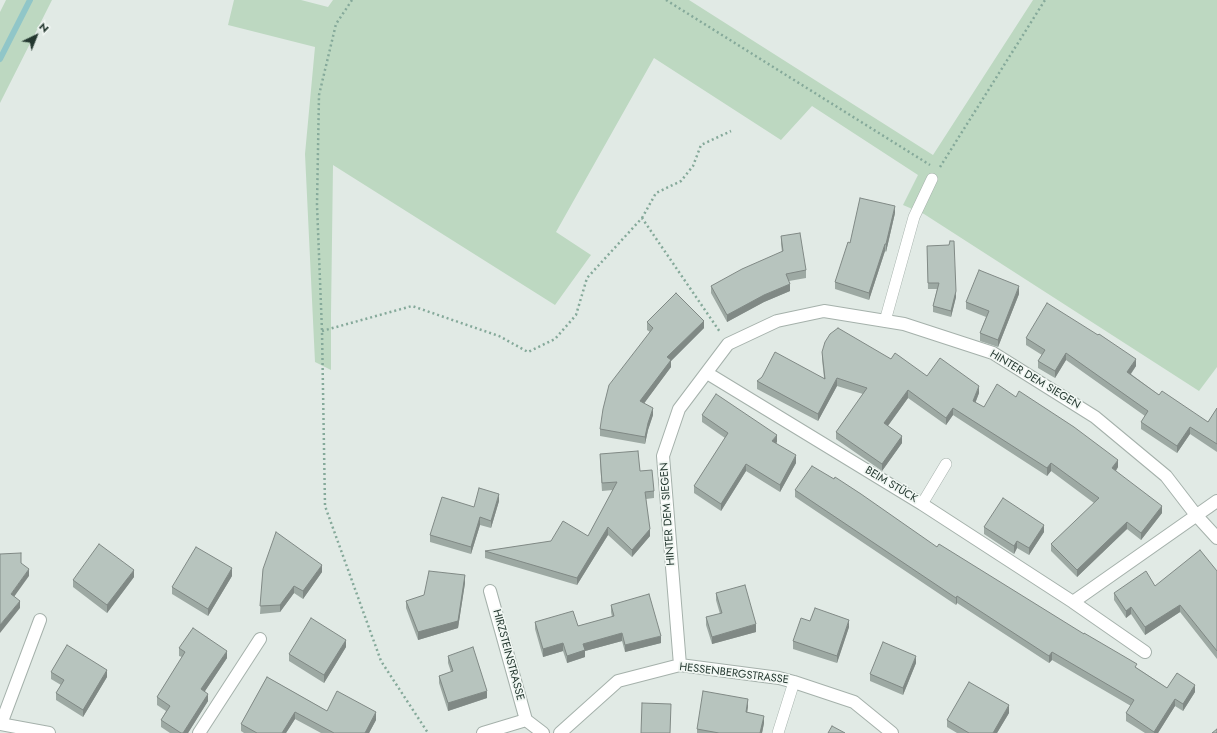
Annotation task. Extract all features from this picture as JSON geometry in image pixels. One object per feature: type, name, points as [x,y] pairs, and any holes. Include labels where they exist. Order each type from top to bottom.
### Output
[{"type":"street","name":"HINTER DEM SIEGEN","points":[[680,665],[664,456],[679,409],[728,344],[777,321],[824,311],[904,324],[993,353],[1095,417],[1166,476],[1196,515],[1217,538]]},
{"type":"street","name":"BEIM STÜCK","points":[[707,373],[922,504],[1073,602],[1145,652]]},
{"type":"street","points":[[1073,602],[1217,501]]},
{"type":"street","name":"HIRZSTEINSTRASSE","points":[[490,591],[526,720]]},
{"type":"street","points":[[40,620],[1,724],[49,733]]},
{"type":"street","points":[[199,733],[260,639]]},
{"type":"street","name":"HESSENBERGSTRASSE","points":[[560,733],[618,681],[680,665],[778,678],[794,682],[854,702],[892,733]]},
{"type":"street","points":[[483,733],[526,720],[543,733]]},
{"type":"lane","points":[[885,321],[914,217],[932,179]]},
{"type":"lane","points":[[922,504],[946,464]]},
{"type":"lane","points":[[778,733],[794,682]]},
{"type":"path","points":[[352,0],[336,24],[319,95],[316,205],[322,331],[325,506],[381,661],[428,733]]},
{"type":"path","points":[[666,0],[938,170]]},
{"type":"path","points":[[932,179],[1046,0]]},
{"type":"path","points":[[322,331],[412,306],[499,336],[528,352],[555,340],[576,315],[587,278],[642,218],[656,193],[681,181],[693,166],[701,146],[731,132]]},
{"type":"path","points":[[642,218],[728,344]]},
{"type":"green space","points":[[6,0],[52,0],[0,103],[0,12]]},
{"type":"green space","points":[[234,0],[301,0],[328,7],[333,0],[689,0],[933,155],[1033,0],[1217,0],[1217,367],[1199,391],[924,214],[903,205],[918,175],[812,106],[781,140],[654,58],[556,232],[591,255],[555,305],[333,165],[331,370],[315,362],[305,154],[315,47],[228,25]]},
{"type":"building","points":[[860,198],[895,206],[886,244],[869,293],[835,282],[848,242],[850,243]]},
{"type":"building","points":[[800,233],[806,270],[786,274],[790,284],[764,295],[727,315],[711,286],[742,269],[783,251],[781,236]]},
{"type":"building","points":[[950,241],[954,241],[956,291],[951,311],[933,306],[939,283],[928,283],[927,246],[949,245]]},
{"type":"building","points":[[979,270],[1019,286],[998,340],[980,333],[989,311],[966,302]]},
{"type":"building","points":[[676,293],[704,321],[667,357],[671,360],[640,401],[653,408],[645,437],[600,429],[609,385],[653,328],[647,322]]},
{"type":"building","points":[[1047,303],[1098,335],[1099,334],[1136,359],[1127,372],[1159,395],[1162,391],[1208,422],[1217,408],[1217,444],[1190,427],[1177,446],[1141,422],[1148,411],[1066,353],[1055,371],[1038,361],[1045,350],[1026,338]]},
{"type":"building","points":[[838,328],[891,359],[895,353],[927,376],[940,358],[979,386],[973,401],[984,407],[997,384],[1016,397],[1019,391],[1074,427],[1118,460],[1112,468],[1162,506],[1141,533],[1127,522],[1077,570],[1051,544],[1099,498],[1051,463],[1047,468],[953,408],[946,418],[908,390],[884,423],[902,436],[882,464],[836,432],[867,388],[837,378],[818,414],[757,381],[762,377],[775,352],[825,379],[822,352],[825,342],[830,334]]},
{"type":"building","points":[[716,394],[777,435],[772,441],[796,455],[780,485],[746,464],[721,504],[694,486],[728,433],[702,415]]},
{"type":"building","points":[[638,451],[640,471],[652,470],[654,491],[645,492],[650,529],[632,550],[608,527],[577,578],[485,551],[551,541],[563,521],[588,536],[617,482],[602,483],[600,454]]},
{"type":"building","points":[[812,466],[834,479],[835,477],[937,547],[939,544],[1084,634],[1137,664],[1135,667],[1167,688],[1177,673],[1195,685],[1183,704],[1175,699],[1154,732],[1126,713],[1134,700],[1052,652],[1049,656],[957,596],[956,598],[795,490]]},
{"type":"building","points":[[479,488],[499,494],[491,521],[480,517],[471,547],[430,535],[442,497],[474,507]]},
{"type":"building","points":[[1003,498],[1044,525],[1029,548],[1017,541],[1014,546],[984,527]]},
{"type":"building","points":[[276,532],[322,565],[303,591],[294,586],[280,605],[260,606],[263,569]]},
{"type":"building","points":[[99,544],[134,570],[107,605],[73,580]]},
{"type":"building","points":[[196,547],[232,568],[208,609],[172,587]]},
{"type":"building","points":[[1200,550],[1217,571],[1217,651],[1180,605],[1145,627],[1131,607],[1126,611],[1114,593],[1146,571],[1155,586]]},
{"type":"building","points":[[21,553],[21,563],[29,569],[11,594],[20,601],[0,625],[0,554]]},
{"type":"building","points":[[429,571],[465,575],[458,621],[418,632],[406,601],[424,595]]},
{"type":"building","points":[[745,585],[756,624],[712,637],[706,617],[722,613],[716,593]]},
{"type":"building","points":[[649,594],[661,636],[625,645],[622,633],[583,644],[585,650],[567,656],[563,643],[543,649],[535,622],[573,611],[578,626],[614,616],[611,605]]},
{"type":"building","points":[[815,608],[849,620],[837,656],[793,641],[801,618],[810,621]]},
{"type":"building","points":[[311,618],[346,640],[324,675],[289,654]]},
{"type":"building","points":[[193,628],[227,651],[201,689],[208,694],[183,733],[181,733],[161,720],[170,706],[157,697],[185,652],[179,648]]},
{"type":"building","points":[[883,642],[916,656],[903,688],[870,674]]},
{"type":"building","points":[[67,645],[107,670],[83,710],[56,693],[64,680],[51,672]]},
{"type":"building","points":[[473,647],[487,691],[448,703],[439,676],[453,671],[448,656]]},
{"type":"building","points":[[267,677],[327,711],[337,691],[376,712],[365,733],[334,733],[295,712],[282,733],[257,733],[241,724]]},
{"type":"building","points":[[969,682],[1009,705],[993,733],[969,733],[947,720]]},
{"type":"building","points":[[703,691],[748,699],[746,712],[764,716],[760,733],[719,733],[697,729]]},
{"type":"building","points":[[642,703],[671,704],[670,733],[641,733]]},
{"type":"building","points":[[832,726],[845,733],[828,733]]},
{"type":"waterway","points":[[0,59],[30,0]]}]
